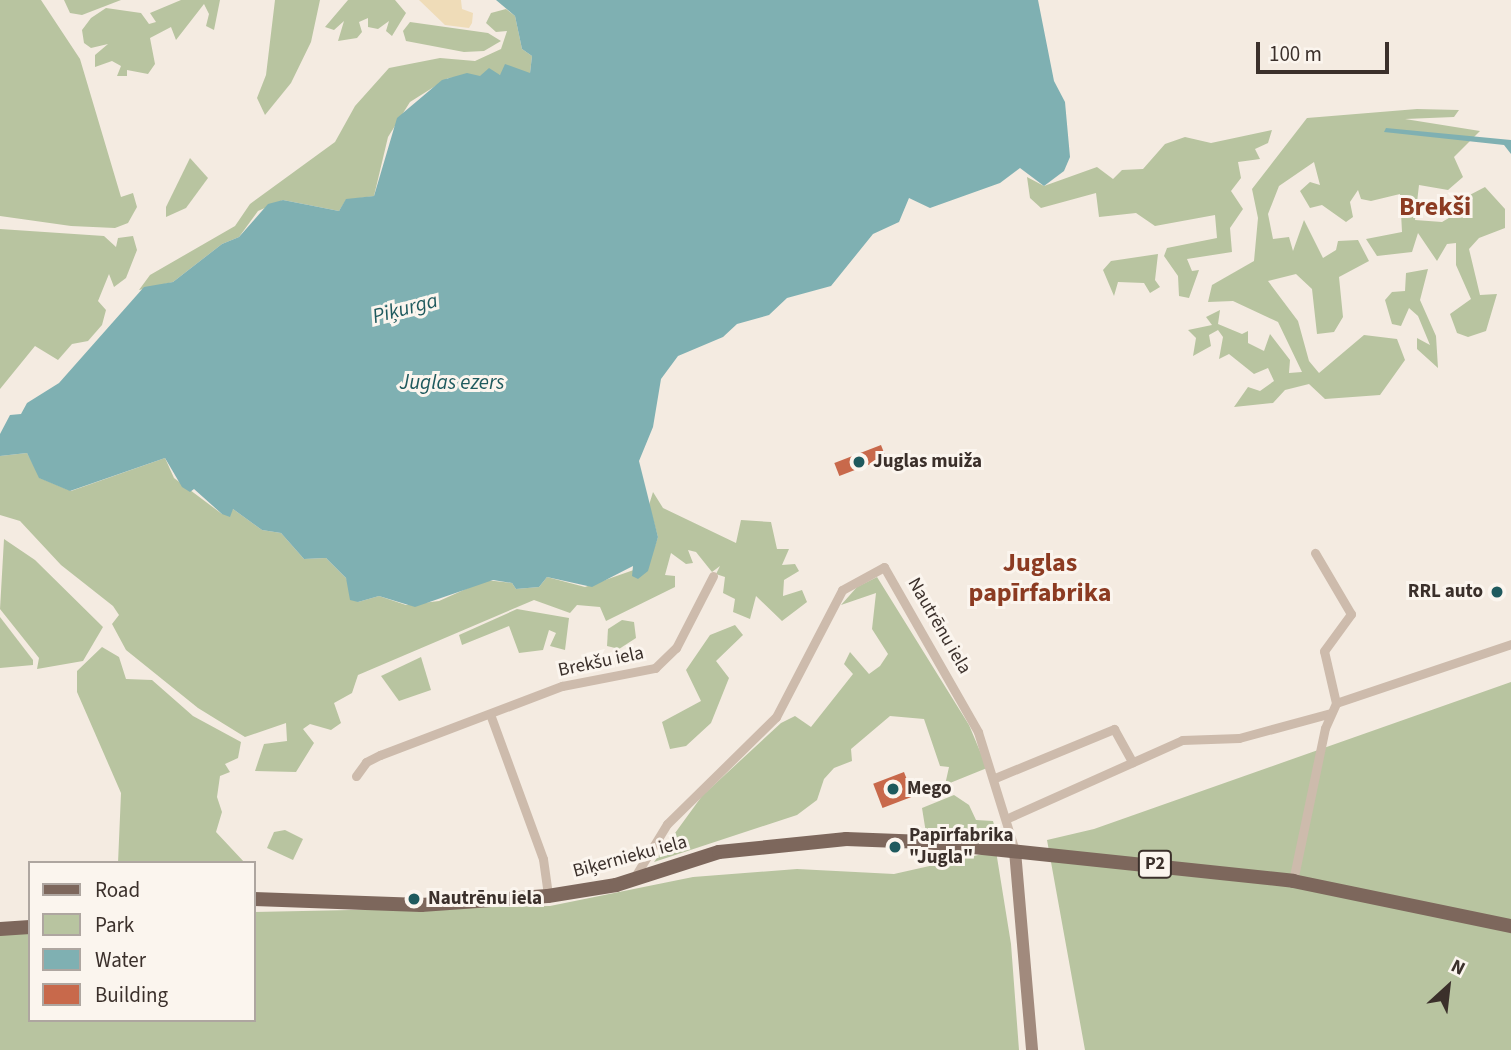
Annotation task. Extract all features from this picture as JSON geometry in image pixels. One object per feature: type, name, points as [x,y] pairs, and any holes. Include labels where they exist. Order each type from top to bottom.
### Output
[{"type":"main road","name":"Biķernieku iela","points":[[256,899],[421,905],[548,896],[634,878],[719,852],[777,843],[846,839],[1015,850]]},
{"type":"main road","name":"P2","points":[[1015,850],[1293,881],[1511,926]]},
{"type":"main road","points":[[1015,850],[1032,1050]]},
{"type":"main road","points":[[0,929],[28,927]]},
{"type":"street","points":[[1293,881],[1331,713],[1336,702],[1324,651],[1351,614],[1315,553]]},
{"type":"street","name":"Nautrēnu iela","points":[[634,878],[669,821],[776,717],[842,590],[884,566],[970,717],[995,778],[1015,850]]},
{"type":"street","name":"Brekšu iela","points":[[356,776],[373,758],[575,682],[638,675],[663,663],[713,576]]},
{"type":"street","points":[[1336,702],[1511,644]]},
{"type":"street","points":[[1008,818],[1194,737],[1239,738],[1331,713]]},
{"type":"street","points":[[490,715],[544,860],[548,896]]},
{"type":"street","points":[[995,778],[1114,729],[1132,762]]},
{"type":"green space","points":[[0,0],[41,0],[80,59],[121,197],[133,193],[137,207],[128,223],[115,228],[71,226],[0,216]]},
{"type":"green space","points":[[64,0],[121,0],[82,15],[70,13]]},
{"type":"green space","points":[[181,0],[220,0],[214,30],[206,26],[209,14],[204,4],[176,40],[171,27],[150,38],[155,64],[148,74],[127,70],[127,76],[117,76],[121,66],[112,61],[95,67],[95,55],[108,44],[91,48],[84,43],[82,30],[91,18],[106,8],[141,13],[149,24],[156,22],[150,13]]},
{"type":"green space","points":[[275,0],[320,0],[311,42],[291,83],[265,115],[257,98],[266,75]]},
{"type":"green space","points":[[348,0],[395,0],[406,13],[392,36],[386,31],[389,21],[378,29],[368,27],[368,18],[359,22],[362,32],[357,38],[338,41],[344,21],[334,30],[325,27]]},
{"type":"green space","points":[[506,9],[515,16],[522,49],[532,56],[530,73],[448,78],[410,102],[388,137],[374,196],[346,200],[339,211],[283,200],[258,211],[239,237],[222,244],[173,282],[139,290],[150,275],[235,226],[250,204],[335,142],[355,106],[389,68],[440,58],[475,61],[501,49],[507,31],[496,32],[486,23],[491,13]]},
{"type":"green space","points":[[410,22],[488,33],[501,41],[484,51],[464,52],[406,41],[403,31]]},
{"type":"green space","points":[[1417,109],[1459,110],[1454,117],[1405,119],[1480,131],[1454,157],[1463,177],[1448,190],[1419,185],[1415,220],[1442,222],[1459,212],[1462,199],[1485,187],[1505,209],[1505,228],[1479,238],[1469,249],[1480,295],[1497,294],[1486,331],[1468,337],[1457,333],[1450,314],[1471,299],[1456,265],[1456,243],[1447,244],[1437,261],[1418,233],[1412,252],[1377,256],[1366,239],[1402,232],[1400,194],[1371,201],[1361,199],[1358,190],[1350,202],[1353,217],[1346,222],[1322,205],[1310,208],[1300,191],[1310,182],[1320,185],[1314,162],[1279,186],[1268,214],[1273,239],[1289,237],[1293,251],[1304,220],[1323,258],[1336,250],[1338,241],[1358,240],[1369,261],[1339,277],[1343,317],[1334,332],[1317,334],[1312,289],[1296,274],[1268,281],[1298,321],[1309,361],[1319,373],[1364,335],[1397,339],[1405,360],[1380,395],[1325,399],[1309,384],[1285,390],[1273,403],[1234,407],[1248,387],[1260,391],[1274,381],[1268,368],[1254,374],[1229,354],[1219,359],[1223,337],[1218,330],[1209,335],[1211,346],[1193,356],[1196,338],[1188,330],[1212,325],[1206,317],[1220,310],[1218,324],[1242,334],[1248,331],[1248,343],[1264,351],[1270,334],[1290,360],[1289,373],[1302,372],[1278,322],[1233,301],[1208,302],[1212,285],[1254,261],[1258,218],[1252,189],[1307,118]]},
{"type":"green space","points":[[1272,130],[1268,143],[1255,149],[1260,159],[1238,162],[1241,178],[1231,191],[1243,209],[1230,228],[1232,252],[1187,259],[1192,271],[1199,270],[1189,298],[1179,296],[1178,276],[1164,256],[1167,248],[1217,238],[1215,215],[1155,226],[1136,213],[1099,217],[1096,193],[1041,208],[1030,198],[1027,177],[1044,186],[1097,167],[1113,179],[1122,170],[1143,169],[1165,144],[1185,137],[1211,143]]},
{"type":"green space","points":[[190,158],[208,178],[186,208],[166,217],[166,207]]},
{"type":"green space","points":[[0,229],[104,236],[116,247],[118,238],[133,236],[137,250],[126,278],[114,287],[109,274],[98,301],[106,310],[102,325],[88,341],[72,344],[58,360],[35,346],[0,389]]},
{"type":"green space","points":[[1158,254],[1155,280],[1160,287],[1150,293],[1144,283],[1118,282],[1114,296],[1103,270],[1111,261]]},
{"type":"green space","points":[[1428,269],[1420,300],[1436,336],[1438,368],[1417,349],[1417,338],[1430,345],[1418,316],[1409,308],[1401,326],[1392,324],[1385,300],[1392,292],[1405,291],[1406,273]]},
{"type":"green space","points":[[27,453],[40,478],[71,491],[165,458],[174,478],[222,514],[233,509],[262,530],[281,533],[304,559],[326,558],[346,578],[358,602],[379,596],[406,605],[439,601],[486,580],[512,583],[516,589],[539,587],[547,577],[585,587],[648,565],[658,537],[649,505],[653,492],[663,508],[736,543],[741,520],[771,522],[777,549],[789,549],[782,565],[795,564],[799,571],[784,580],[783,596],[802,590],[807,602],[782,621],[756,596],[750,619],[733,612],[735,599],[723,593],[725,577],[716,574],[720,566],[712,572],[696,552],[688,550],[693,563],[686,564],[671,553],[665,575],[675,576],[675,587],[606,621],[600,607],[577,605],[570,613],[534,600],[358,675],[352,693],[334,703],[341,723],[331,730],[310,724],[303,729],[314,743],[296,772],[255,771],[264,744],[287,741],[286,723],[245,737],[198,708],[126,650],[112,624],[119,615],[113,606],[61,565],[20,521],[0,515],[0,456]]},
{"type":"green space","points":[[4,539],[35,560],[103,627],[83,661],[37,669],[39,658],[0,609]]},
{"type":"green space","points":[[877,577],[969,725],[987,768],[945,785],[949,767],[940,766],[924,719],[890,716],[851,749],[852,761],[834,768],[824,779],[817,800],[797,815],[654,862],[702,796],[781,723],[795,716],[811,727],[853,674],[844,664],[850,652],[869,674],[880,666],[888,654],[872,629],[876,593],[841,605],[857,587]]},
{"type":"green space","points":[[517,609],[569,618],[565,650],[550,646],[556,633],[549,630],[543,650],[519,653],[509,626],[462,645],[459,635]]},
{"type":"green space","points":[[0,617],[33,660],[33,665],[0,668]]},
{"type":"green space","points":[[622,620],[634,622],[636,638],[619,649],[607,646],[608,629]]},
{"type":"green space","points":[[735,625],[743,635],[716,661],[729,678],[711,723],[686,746],[670,749],[662,722],[701,701],[686,670],[710,635]]},
{"type":"green space","points":[[102,647],[119,657],[126,679],[152,680],[193,716],[241,742],[238,758],[225,764],[230,772],[220,776],[217,797],[222,812],[216,832],[243,861],[118,861],[121,793],[77,692],[77,671]]},
{"type":"green space","points":[[421,657],[431,690],[399,701],[381,676]]},
{"type":"green space","points":[[1511,682],[1511,1050],[1085,1050],[1047,840],[1094,829]]},
{"type":"green space","points":[[954,795],[969,805],[976,820],[993,821],[998,840],[926,833],[922,808]]},
{"type":"green space","points":[[285,830],[303,839],[293,860],[267,848],[274,832]]},
{"type":"green space","points":[[996,851],[1011,944],[1019,1050],[0,1050],[0,933],[28,932],[28,1022],[256,1022],[256,912],[550,906],[693,877],[797,869],[894,874]]},
{"type":"sand","points":[[419,0],[461,0],[462,9],[473,13],[472,23],[469,28],[445,25]]},
{"type":"water","name":"Juglas ezers","points":[[496,0],[1038,0],[1054,81],[1065,102],[1070,157],[1064,171],[1044,186],[1020,168],[1000,183],[930,208],[909,198],[899,222],[873,234],[831,286],[787,298],[769,315],[737,324],[723,337],[678,356],[661,379],[653,427],[639,461],[658,537],[648,571],[638,579],[632,576],[633,566],[592,587],[547,577],[539,587],[516,589],[512,583],[493,580],[415,607],[379,596],[358,602],[350,600],[346,578],[326,558],[304,559],[281,533],[262,530],[233,509],[230,517],[222,514],[194,489],[190,492],[182,487],[165,458],[70,491],[39,478],[27,453],[0,456],[0,434],[10,415],[21,414],[27,403],[59,383],[144,287],[173,282],[222,244],[239,237],[268,204],[283,200],[339,211],[346,199],[374,196],[397,118],[442,80],[467,73],[480,76],[489,68],[500,75],[505,64],[530,73],[532,56],[522,49],[515,16]]},
{"type":"water","points":[[1386,128],[1511,140],[1511,154],[1504,145],[1384,132]]},
{"type":"building","name":"Juglas muiža","points":[[881,445],[886,458],[839,476],[834,463]]},
{"type":"building","name":"Mego","points":[[904,772],[913,796],[883,808],[873,784]]},
{"type":"place","name":"Juglas muiža","points":[[859,462]]},
{"type":"place","name":"RRL auto","points":[[1497,592]]},
{"type":"place","name":"Mego","points":[[893,789]]},
{"type":"place","name":"Papīrfabrika \"Jugla\"","points":[[895,847]]},
{"type":"place","name":"Nautrēnu iela","points":[[414,899]]},
{"type":"district","name":"Brekši","points":[[1435,207]]},
{"type":"district","name":"Juglas papīrfabrika","points":[[1040,578]]},
{"type":"water label","name":"Piķurga","points":[[405,308]]}]
